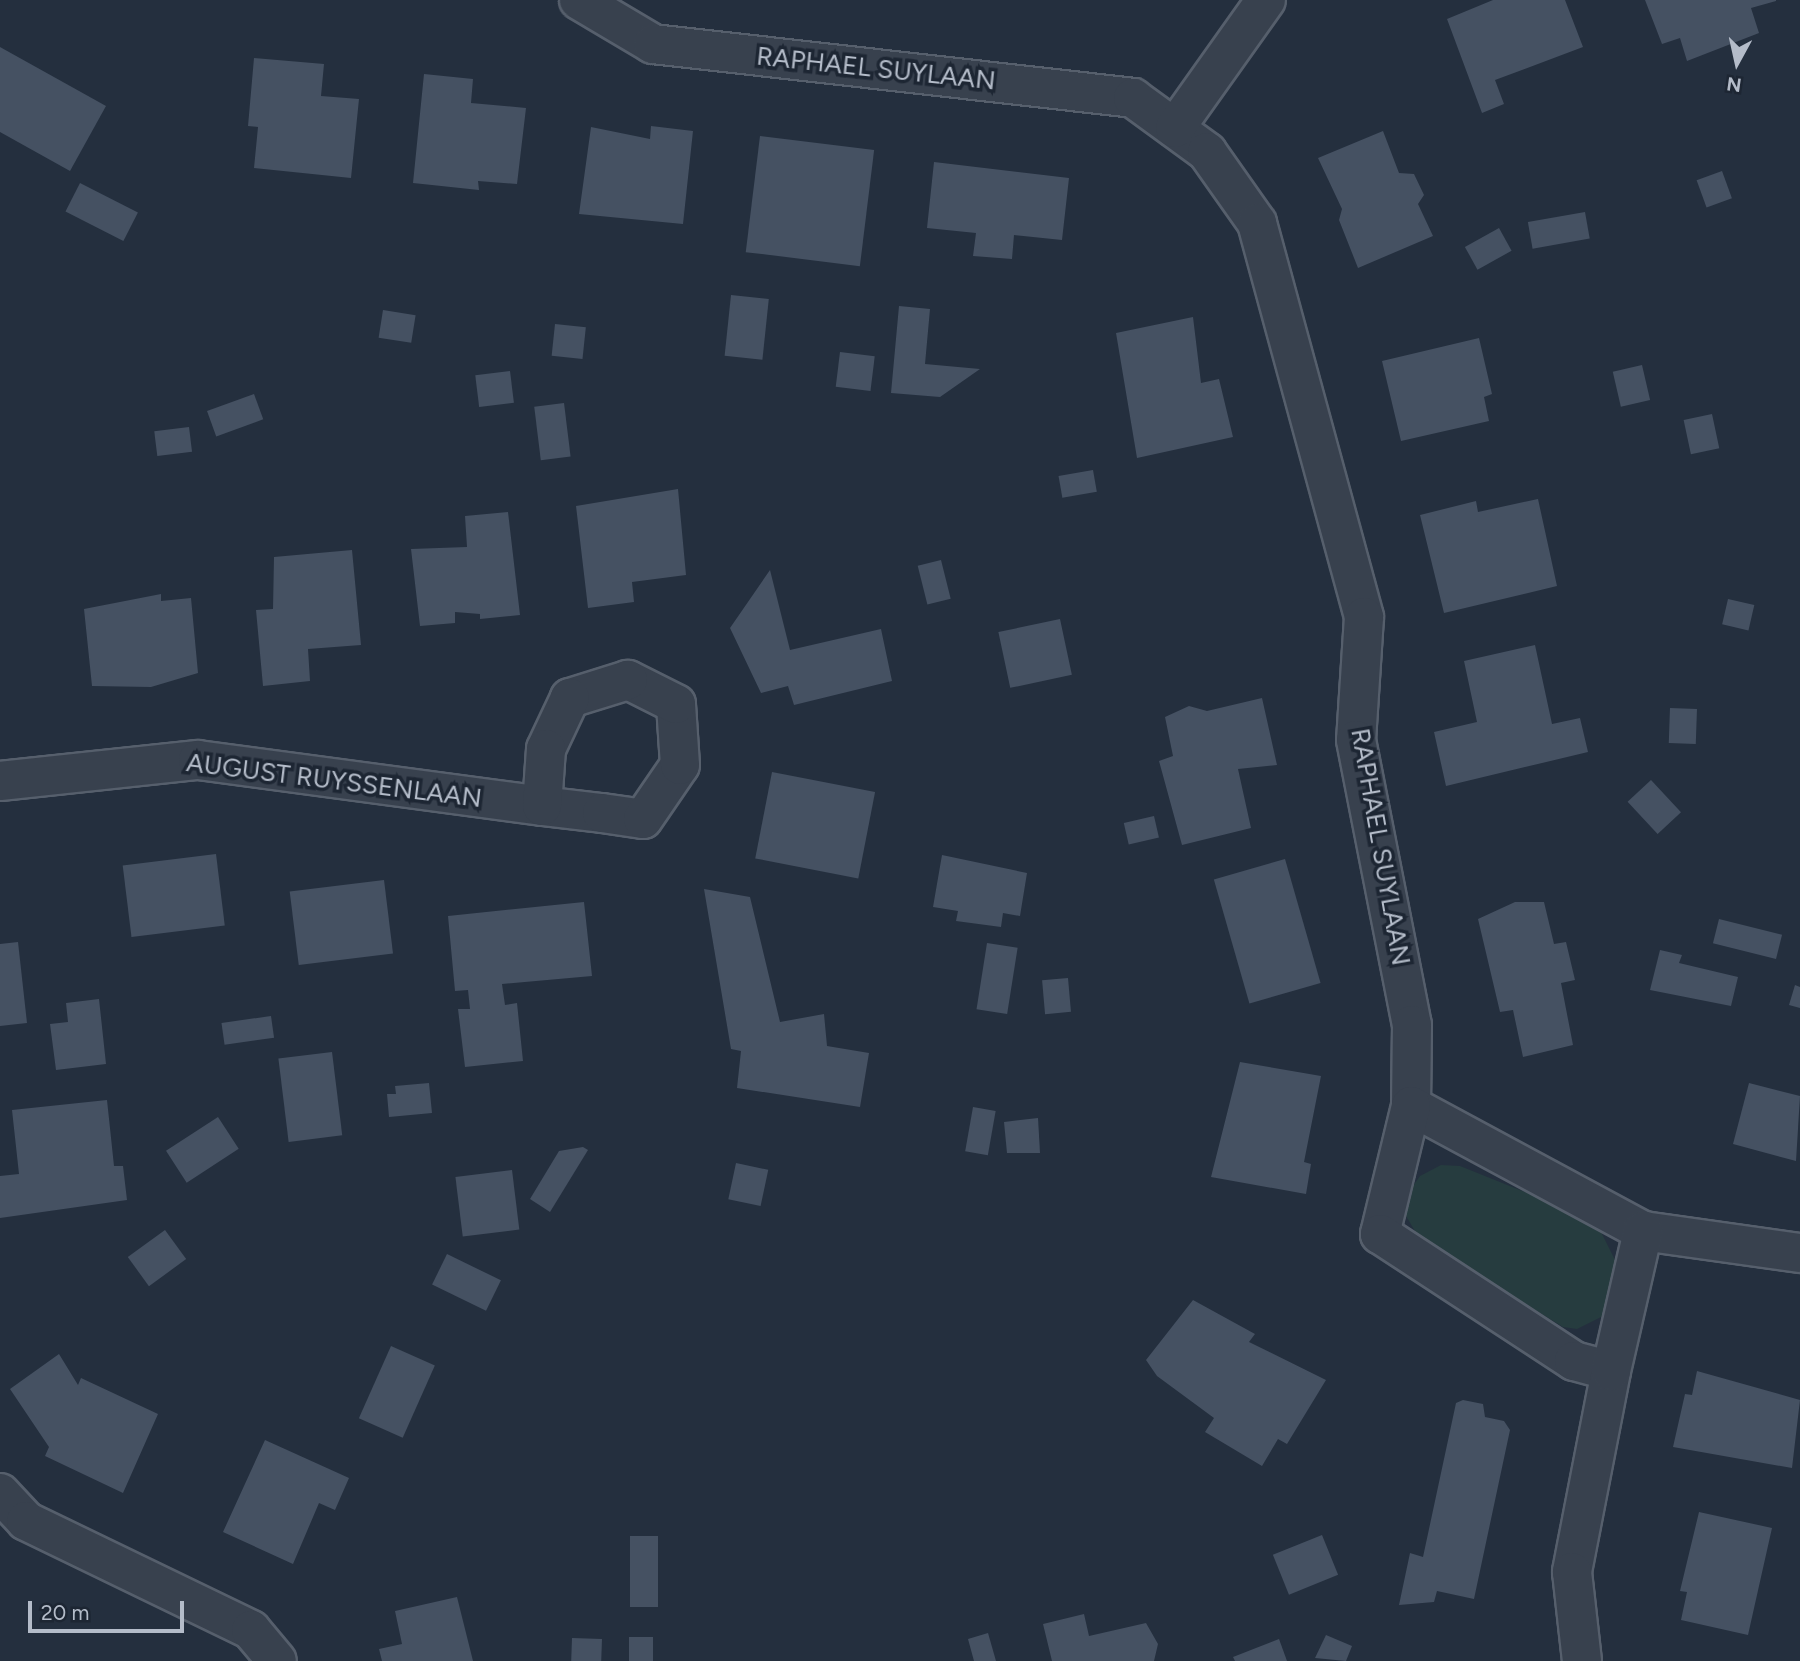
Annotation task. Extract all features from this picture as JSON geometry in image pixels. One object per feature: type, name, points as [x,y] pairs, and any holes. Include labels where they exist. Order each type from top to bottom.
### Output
[{"type":"street","name":"RAPHAEL SUYLAAN","points":[[579,0],[653,44],[1133,98],[1207,152],[1257,223],[1364,617],[1356,740],[1412,1025],[1411,1106],[1380,1234],[1574,1361],[1611,1371]]},
{"type":"street","points":[[1175,128],[1266,0]]},
{"type":"street","name":"AUGUST RUYSSENLAAN","points":[[0,781],[198,760],[542,806]]},
{"type":"street","points":[[1411,1106],[1643,1231],[1800,1253]]},
{"type":"street","points":[[1582,1661],[1572,1572],[1611,1371],[1643,1231]]},
{"type":"street","points":[[0,1493],[26,1521],[251,1630],[277,1661]]},
{"type":"green space","points":[[1441,1165],[1460,1166],[1595,1220],[1616,1262],[1605,1315],[1577,1329],[1563,1327],[1419,1238],[1406,1216],[1408,1193],[1420,1176]]},
{"type":"building","points":[[1493,0],[1565,0],[1583,47],[1495,80],[1504,104],[1482,113],[1447,19]]},
{"type":"building","points":[[1645,0],[1776,1],[1751,8],[1759,33],[1687,61],[1680,38],[1662,44]]},
{"type":"building","points":[[0,47],[106,106],[70,171],[0,132]]},
{"type":"building","points":[[254,58],[324,64],[321,96],[359,99],[351,178],[254,168],[258,127],[248,126]]},
{"type":"building","points":[[424,74],[473,79],[471,103],[526,108],[517,184],[478,181],[479,190],[413,183]]},
{"type":"building","points":[[651,126],[693,131],[683,224],[579,214],[591,127],[650,139]]},
{"type":"building","points":[[1383,131],[1399,173],[1414,174],[1424,195],[1418,204],[1433,236],[1358,268],[1339,220],[1342,209],[1318,158]]},
{"type":"building","points":[[760,136],[874,150],[860,266],[746,252]]},
{"type":"building","points":[[934,162],[1069,178],[1062,240],[1014,235],[1012,259],[973,256],[976,233],[927,228]]},
{"type":"building","points":[[1722,171],[1732,198],[1707,207],[1697,180]]},
{"type":"building","points":[[80,183],[138,213],[123,241],[65,212]]},
{"type":"building","points":[[1585,212],[1590,239],[1533,249],[1528,222]]},
{"type":"building","points":[[1499,228],[1512,251],[1477,270],[1465,247]]},
{"type":"building","points":[[731,295],[769,299],[762,360],[725,356]]},
{"type":"building","points":[[899,306],[930,309],[925,364],[980,369],[940,397],[891,393]]},
{"type":"building","points":[[383,310],[416,315],[411,343],[379,338]]},
{"type":"building","points":[[1193,317],[1201,383],[1219,379],[1233,437],[1137,458],[1116,333]]},
{"type":"building","points":[[555,324],[586,327],[582,359],[552,356]]},
{"type":"building","points":[[1479,338],[1492,394],[1484,397],[1489,421],[1401,441],[1382,361]]},
{"type":"building","points":[[840,352],[875,356],[870,391],[836,387]]},
{"type":"building","points":[[1642,365],[1650,400],[1621,407],[1613,372]]},
{"type":"building","points":[[510,371],[514,403],[479,407],[475,375]]},
{"type":"building","points":[[254,394],[263,419],[216,436],[207,411]]},
{"type":"building","points":[[564,403],[571,457],[541,460],[534,407]]},
{"type":"building","points":[[1712,414],[1719,448],[1691,454],[1684,420]]},
{"type":"building","points":[[189,427],[192,452],[157,456],[154,431]]},
{"type":"building","points":[[1093,470],[1097,492],[1062,498],[1059,476]]},
{"type":"building","points":[[678,489],[686,575],[632,582],[634,602],[588,608],[576,506]]},
{"type":"building","points":[[1538,499],[1557,586],[1444,613],[1420,515],[1476,501],[1478,512]]},
{"type":"building","points":[[508,512],[520,615],[480,619],[480,614],[455,612],[455,623],[420,626],[411,549],[467,547],[465,516]]},
{"type":"building","points":[[352,550],[361,645],[308,649],[310,681],[263,686],[256,610],[273,609],[274,557]]},
{"type":"building","points":[[941,560],[951,599],[927,605],[918,566]]},
{"type":"building","points":[[770,570],[790,650],[881,629],[892,681],[794,705],[788,686],[761,693],[730,628]]},
{"type":"building","points":[[161,594],[161,601],[191,598],[198,673],[151,687],[92,686],[84,609]]},
{"type":"building","points":[[1728,599],[1754,605],[1748,630],[1722,624]]},
{"type":"building","points":[[1060,619],[1072,675],[1010,688],[998,632]]},
{"type":"building","points":[[1535,645],[1552,724],[1580,718],[1588,752],[1446,786],[1434,732],[1477,722],[1464,661]]},
{"type":"building","points":[[1262,698],[1277,765],[1238,769],[1251,828],[1182,845],[1159,761],[1173,756],[1165,717],[1189,706],[1207,711]]},
{"type":"building","points":[[1670,708],[1697,709],[1696,744],[1669,743]]},
{"type":"building","points":[[772,772],[875,792],[858,878],[755,858]]},
{"type":"building","points":[[1651,780],[1681,812],[1658,834],[1628,802]]},
{"type":"building","points":[[1154,816],[1159,837],[1129,844],[1124,823]]},
{"type":"building","points":[[216,854],[225,925],[131,937],[123,865]]},
{"type":"building","points":[[942,855],[1027,873],[1020,916],[1003,913],[1001,927],[956,921],[958,911],[933,907]]},
{"type":"building","points":[[1285,859],[1321,983],[1249,1003],[1214,879]]},
{"type":"building","points":[[384,880],[393,953],[299,965],[290,892]]},
{"type":"building","points":[[704,889],[750,897],[780,1022],[824,1014],[827,1046],[869,1053],[860,1107],[737,1088],[741,1051],[731,1049]]},
{"type":"building","points":[[584,902],[592,976],[502,984],[505,1005],[517,1003],[523,1061],[465,1067],[458,1009],[470,1009],[468,990],[455,991],[448,916]]},
{"type":"building","points":[[1515,902],[1544,902],[1554,944],[1566,942],[1575,980],[1561,983],[1573,1045],[1523,1057],[1513,1010],[1500,1012],[1478,919]]},
{"type":"building","points":[[1719,919],[1782,935],[1776,959],[1713,943]]},
{"type":"building","points":[[18,942],[27,1023],[0,1026],[0,944]]},
{"type":"building","points":[[987,943],[1018,948],[1007,1014],[977,1009]]},
{"type":"building","points":[[1660,950],[1682,955],[1679,963],[1738,977],[1731,1006],[1650,990]]},
{"type":"building","points":[[1068,978],[1071,1012],[1045,1014],[1042,980]]},
{"type":"building","points":[[1795,985],[1800,987],[1800,1008],[1789,1005]]},
{"type":"building","points":[[99,999],[106,1064],[56,1070],[50,1024],[68,1022],[66,1003]]},
{"type":"building","points":[[271,1016],[274,1038],[225,1045],[221,1023]]},
{"type":"building","points":[[332,1052],[342,1135],[289,1142],[278,1059]]},
{"type":"building","points":[[1240,1062],[1321,1076],[1304,1162],[1311,1164],[1306,1194],[1211,1177]]},
{"type":"building","points":[[429,1083],[432,1113],[389,1117],[387,1094],[396,1094],[395,1086]]},
{"type":"building","points":[[1749,1083],[1800,1096],[1796,1161],[1733,1144]]},
{"type":"building","points":[[107,1100],[114,1166],[123,1166],[127,1200],[0,1218],[0,1176],[19,1174],[12,1110]]},
{"type":"building","points":[[973,1107],[996,1111],[988,1155],[965,1151]]},
{"type":"building","points":[[218,1117],[239,1149],[187,1183],[166,1151]]},
{"type":"building","points":[[1038,1118],[1040,1153],[1007,1153],[1004,1122]]},
{"type":"building","points":[[583,1147],[588,1150],[550,1212],[530,1199],[559,1151]]},
{"type":"building","points":[[736,1163],[768,1170],[761,1206],[728,1199]]},
{"type":"building","points":[[512,1170],[519,1230],[463,1236],[455,1177]]},
{"type":"building","points":[[165,1230],[186,1259],[149,1286],[128,1257]]},
{"type":"building","points":[[447,1254],[501,1280],[486,1311],[432,1285]]},
{"type":"building","points":[[1193,1300],[1255,1334],[1249,1342],[1326,1380],[1287,1444],[1278,1439],[1262,1466],[1205,1432],[1214,1418],[1157,1376],[1146,1360]]},
{"type":"building","points":[[391,1346],[435,1366],[403,1438],[359,1418]]},
{"type":"building","points":[[59,1354],[78,1385],[81,1378],[158,1414],[123,1493],[45,1456],[49,1447],[10,1389]]},
{"type":"building","points":[[1697,1371],[1800,1400],[1792,1468],[1673,1447],[1685,1394],[1692,1395]]},
{"type":"building","points":[[1463,1400],[1483,1404],[1485,1417],[1504,1421],[1510,1430],[1474,1599],[1437,1591],[1434,1602],[1399,1605],[1410,1553],[1423,1557],[1456,1403]]},
{"type":"building","points":[[265,1440],[349,1478],[335,1510],[319,1503],[293,1564],[223,1532]]},
{"type":"building","points":[[1699,1512],[1772,1528],[1748,1635],[1681,1620],[1687,1592],[1680,1591]]},
{"type":"building","points":[[1322,1535],[1338,1575],[1289,1595],[1273,1555]]},
{"type":"building","points":[[630,1536],[658,1536],[658,1607],[630,1607]]},
{"type":"building","points":[[457,1597],[473,1661],[382,1661],[379,1649],[402,1644],[395,1611]]},
{"type":"building","points":[[1084,1614],[1089,1636],[1146,1623],[1158,1644],[1154,1661],[1052,1661],[1043,1624]]},
{"type":"building","points":[[988,1633],[996,1661],[974,1661],[968,1639]]},
{"type":"building","points":[[1326,1635],[1352,1646],[1346,1661],[1315,1658]]},
{"type":"building","points":[[629,1637],[653,1637],[653,1661],[629,1661]]},
{"type":"building","points":[[572,1638],[602,1639],[601,1661],[571,1661]]},
{"type":"building","points":[[1279,1639],[1287,1661],[1235,1661],[1233,1657]]}]
